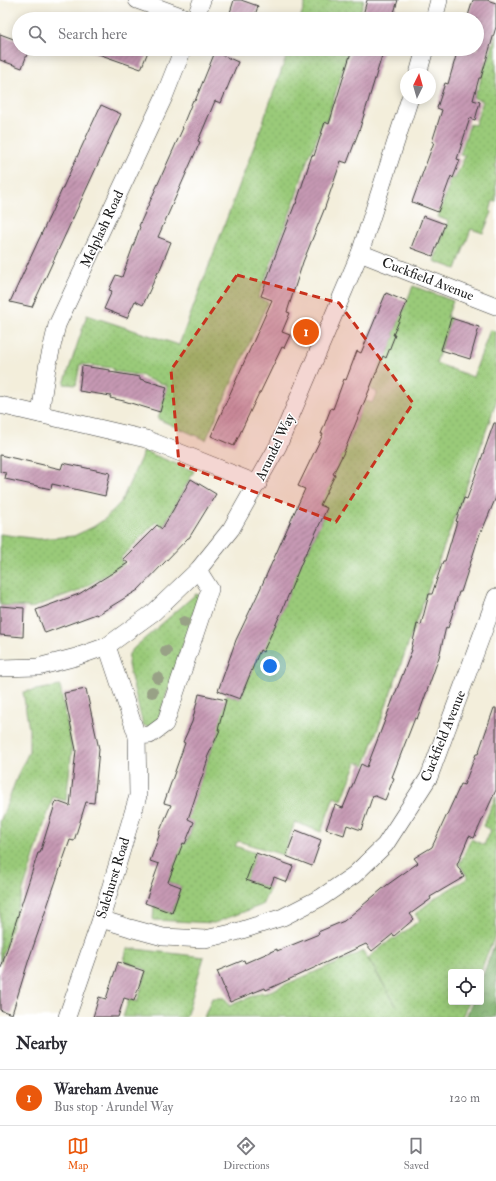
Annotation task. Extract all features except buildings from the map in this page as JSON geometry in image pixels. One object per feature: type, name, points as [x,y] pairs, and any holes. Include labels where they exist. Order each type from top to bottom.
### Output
[{"type":"street","points":[[137,0],[170,12]]},
{"type":"street","points":[[198,12],[202,0]]},
{"type":"street","points":[[436,12],[439,0]]},
{"type":"street","name":"Melplash Road","points":[[40,414],[47,368],[57,325],[164,97],[180,56]]},
{"type":"street","points":[[420,68],[423,56]]},
{"type":"street","name":"Arundel Way","points":[[0,668],[38,667],[76,657],[107,646],[154,612],[198,570],[231,529],[258,484],[278,446],[360,253],[408,104]]},
{"type":"street","name":"Cuckfield Avenue","points":[[360,253],[496,306]]},
{"type":"street","points":[[0,405],[146,440],[258,484]]},
{"type":"street","points":[[137,736],[150,735],[165,724],[210,588],[198,570]]},
{"type":"street","name":"Cuckfield Avenue","points":[[101,918],[163,937],[205,939],[236,932],[283,917],[322,897],[354,875],[385,845],[429,777],[496,597]]},
{"type":"street","name":"Salehurst Road","points":[[67,1017],[101,918],[138,796],[137,736],[107,646]]},
{"type":"highlighted area","points":[[237,275],[339,303],[413,403],[336,522],[179,464],[171,370]]},
{"type":"green space","points":[[306,0],[364,0],[360,12],[302,12]]},
{"type":"green space","points":[[496,33],[496,201],[493,201],[490,211],[492,212],[483,233],[471,229],[456,269],[434,261],[448,221],[438,217],[449,186],[447,185],[451,178],[455,179],[465,156],[460,155],[470,124],[475,125],[483,101],[474,98],[476,90],[478,90],[485,62],[488,62]]},
{"type":"green space","points":[[286,56],[347,56],[327,121],[323,120],[312,152],[310,152],[294,202],[258,298],[268,302],[206,440],[158,419],[167,385],[144,378],[144,376],[113,371],[113,368],[80,364],[76,385],[64,384],[87,315],[179,345]]},
{"type":"green space","points":[[413,286],[453,301],[447,317],[451,318],[436,363],[473,377],[490,330],[496,331],[496,402],[365,765],[357,762],[342,800],[334,797],[321,832],[295,822],[283,855],[238,841],[235,846],[256,853],[246,880],[270,888],[262,905],[214,923],[153,920],[154,906],[172,913],[181,887],[168,882],[181,845],[183,843],[186,844],[194,823],[187,819],[209,754],[220,730],[216,729],[220,721],[227,694],[240,699],[258,656],[258,649],[263,651],[283,608],[305,551],[308,552],[327,508],[320,505],[335,475],[331,473],[333,470],[335,471],[346,448],[344,447],[345,443],[348,444],[358,419],[363,400],[372,403],[377,392],[370,389],[383,356],[386,357],[395,335],[393,335]]},
{"type":"green space","points":[[144,451],[194,471],[163,527],[156,522],[120,559],[124,564],[75,593],[74,592],[29,609],[28,607],[0,605],[0,534],[39,539],[74,536],[93,527],[105,519],[121,502]]},
{"type":"green space","points":[[196,594],[199,596],[157,723],[151,728],[143,725],[128,665],[129,654]]},
{"type":"green space","points":[[60,686],[72,749],[66,801],[53,797],[0,963],[0,822],[19,772],[29,752],[29,729],[23,692]]},
{"type":"green space","points":[[496,796],[496,934],[482,969],[448,969],[448,1005],[468,1005],[462,1017],[204,1017],[212,998],[225,998],[229,1006],[329,967],[363,951],[396,1005],[368,958],[393,938],[395,939],[420,920],[415,914],[438,896],[468,878],[459,863],[471,839],[484,845],[491,830],[483,826]]},
{"type":"green space","points":[[496,940],[496,1017],[466,1017],[471,1005],[484,1005],[484,972]]},
{"type":"green space","points":[[127,948],[204,957],[186,1017],[123,1017],[129,999],[137,1002],[147,970],[124,961]]},
{"type":"place","name":"Wareham Avenue","points":[[306,332]]}]
